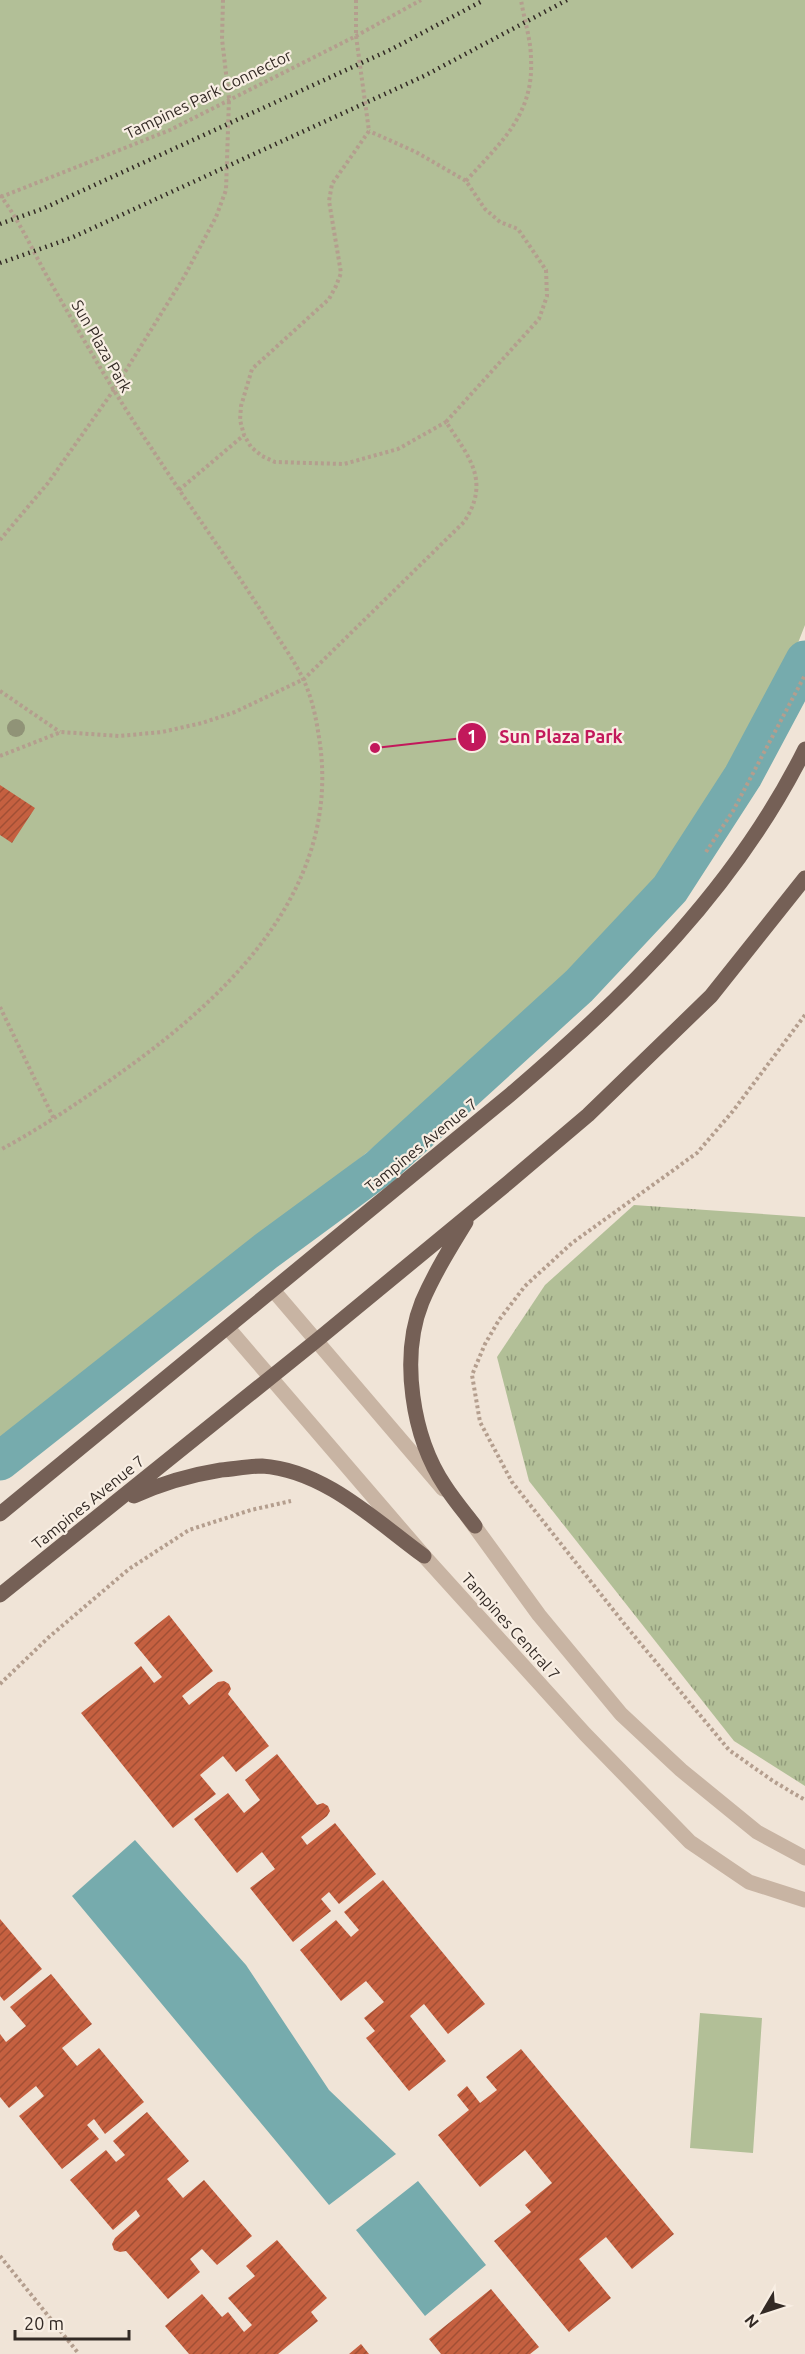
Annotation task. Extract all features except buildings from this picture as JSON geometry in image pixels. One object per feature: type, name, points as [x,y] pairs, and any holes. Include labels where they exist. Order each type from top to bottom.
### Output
[{"type":"main road","name":"Tampines Avenue 7","points":[[0,1514],[583,1033],[626,991],[716,891],[761,827],[805,749]]},
{"type":"main road","name":"Tampines Avenue 7","points":[[0,1595],[270,1379],[588,1115],[711,996],[803,886]]},
{"type":"main road","points":[[472,1211],[436,1272],[422,1304],[413,1337],[411,1367],[412,1393],[419,1428],[429,1455],[444,1485],[475,1526]]},
{"type":"main road","points":[[109,1508],[160,1484],[183,1478],[235,1468],[260,1466],[282,1469],[320,1483],[345,1498],[424,1556]]},
{"type":"street","name":"Tampines Central 7","points":[[273,1290],[475,1526],[539,1615],[621,1714],[681,1770],[757,1832],[805,1858]]},
{"type":"street","name":"Tampines Central 7","points":[[228,1328],[424,1556],[585,1734],[690,1842],[749,1882],[805,1900]]},
{"type":"path","points":[[0,540],[48,483],[113,391],[184,277],[221,206],[226,190],[229,99],[222,39],[223,0]]},
{"type":"path","points":[[356,0],[356,36],[369,131],[332,184],[329,201],[341,273],[329,299],[252,369],[241,406],[240,420],[244,435],[251,447],[262,456],[275,462],[344,464],[398,449],[446,422],[539,319],[547,296],[546,270],[518,229],[500,222],[485,209],[466,182],[416,152],[369,131]]},
{"type":"path","name":"Tampines Park Connector","points":[[1,197],[170,130],[356,36],[421,0]]},
{"type":"path","points":[[466,182],[507,135],[523,112],[531,85],[531,57],[521,0]]},
{"type":"path","name":"Sun Plaza Park","points":[[0,1150],[54,1120],[156,1048],[200,1010],[244,967],[292,895],[314,842],[323,782],[316,720],[304,679],[240,577],[178,490],[113,391],[1,197]]},
{"type":"path","points":[[0,756],[61,732],[119,736],[162,732],[236,712],[304,679],[464,522],[473,508],[477,492],[476,476],[471,460],[446,422]]},
{"type":"path","points":[[178,490],[244,435]]},
{"type":"path","points":[[704,855],[733,811],[805,675]]},
{"type":"path","points":[[0,692],[61,732]]},
{"type":"path","points":[[0,1007],[54,1120]]},
{"type":"path","points":[[805,1015],[734,1111],[697,1152],[572,1243],[525,1286],[494,1328],[472,1375],[480,1422],[512,1482],[626,1626],[729,1750],[772,1781],[805,1800]]},
{"type":"path","points":[[0,1684],[49,1636],[129,1569],[189,1530],[251,1510],[298,1500]]},
{"type":"path","points":[[0,2256],[79,2354]]},
{"type":"green space","points":[[0,0],[805,0],[805,625],[771,712],[730,784],[658,887],[584,969],[481,1060],[0,1450]]},
{"type":"green space","points":[[634,1205],[805,1217],[805,1786],[734,1741],[529,1481],[497,1357],[545,1285]]},
{"type":"green space","points":[[700,2013],[762,2018],[753,2153],[690,2148]]},
{"type":"water","points":[[135,1840],[246,1965],[329,2090],[396,2154],[329,2205],[72,1896]]},
{"type":"water","points":[[418,2181],[486,2265],[425,2316],[356,2230]]},
{"type":"waterway","points":[[0,1461],[266,1251],[379,1168],[579,986],[670,889],[743,776],[805,660]]},
{"type":"railway","points":[[0,224],[42,209],[392,49],[484,0]]},
{"type":"railway","points":[[0,263],[71,238],[424,76],[567,0]]},
{"type":"place","name":"Sun Plaza Park","points":[[375,748]]}]
